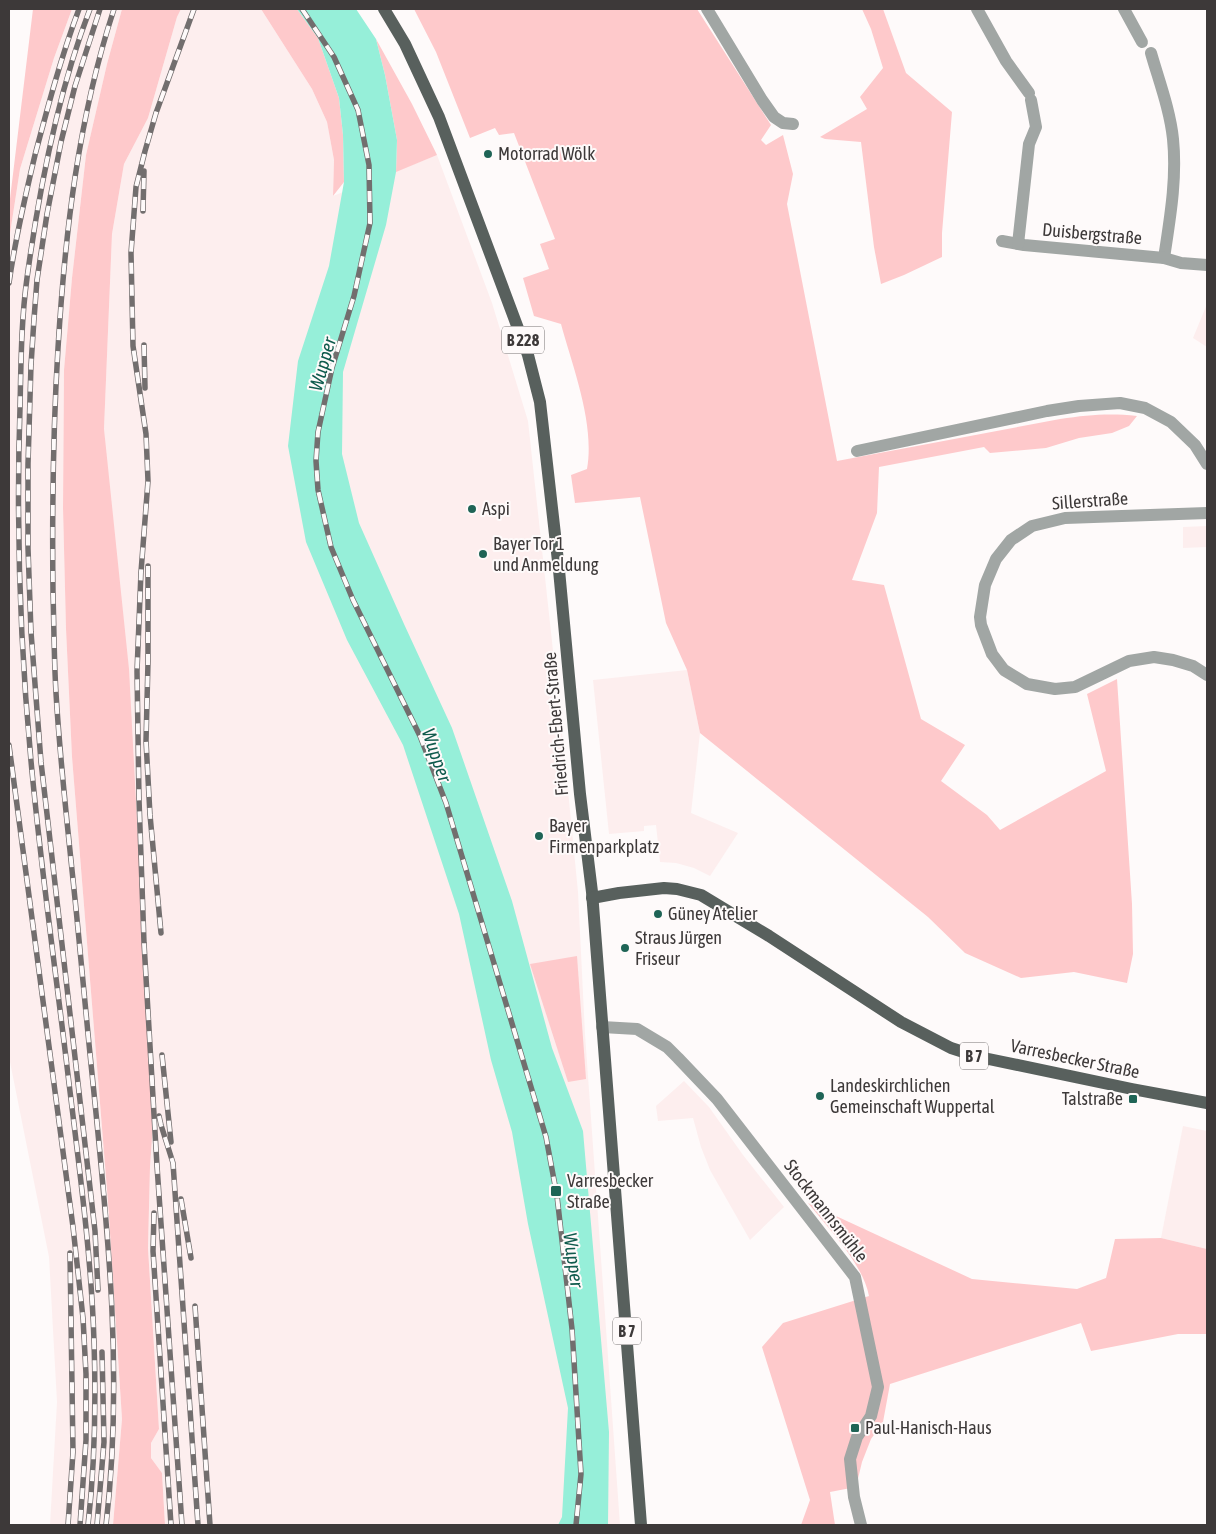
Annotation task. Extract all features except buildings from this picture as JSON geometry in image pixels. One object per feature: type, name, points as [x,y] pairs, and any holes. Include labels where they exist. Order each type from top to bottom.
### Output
[{"type":"main road","name":"Friedrich-Ebert-Straße","points":[[384,9],[405,44],[439,117],[528,355],[540,402],[592,898],[641,1525]]},
{"type":"main road","name":"Varresbecker Straße","points":[[592,898],[619,892],[664,888],[678,888],[701,895],[769,936],[901,1022],[950,1048],[979,1057],[1132,1090],[1207,1103]]},
{"type":"street","points":[[707,9],[774,117],[783,124],[792,124]]},
{"type":"street","name":"Duisbergstraße","points":[[977,9],[1006,61],[1030,96],[1036,127],[1028,144],[1018,244]]},
{"type":"street","points":[[1124,9],[1142,42]]},
{"type":"street","name":"Duisbergstraße","points":[[1151,54],[1168,110],[1175,166],[1164,258]]},
{"type":"street","name":"Duisbergstraße","points":[[1002,241],[1164,258],[1181,263],[1207,265]]},
{"type":"street","points":[[857,451],[1047,411],[1078,406],[1120,403],[1145,408],[1171,422],[1195,445],[1207,464]]},
{"type":"street","name":"Sillerstraße","points":[[1207,513],[1065,518],[1032,526],[1011,540],[996,559],[984,585],[980,617],[981,625],[992,654],[1004,670],[1027,684],[1055,689],[1075,687],[1129,661],[1154,657],[1193,666],[1207,675]]},
{"type":"street","name":"Stockmannsmühle","points":[[602,1027],[636,1029],[667,1047],[717,1099],[855,1277],[878,1387],[871,1416],[857,1437],[850,1460],[854,1497],[861,1525]]},
{"type":"shaded area","points":[[33,9],[72,9],[54,58],[20,169],[9,240],[9,207]]},
{"type":"shaded area","points":[[72,9],[122,9],[86,155],[64,370],[63,508],[72,757],[108,1202],[122,1419],[113,1525],[50,1525],[57,1402],[49,1257],[10,1062],[9,1042],[9,240],[20,169],[54,58]]},
{"type":"shaded area","points":[[122,9],[181,9],[177,17],[148,118],[124,164],[112,234],[104,429],[129,669],[153,1124],[148,1248],[159,1429],[151,1443],[151,1458],[162,1473],[165,1525],[113,1525],[122,1419],[108,1202],[72,757],[66,629],[63,508],[64,370],[72,278],[86,155]]},
{"type":"shaded area","points":[[181,9],[261,9],[312,89],[327,122],[334,160],[333,196],[437,155],[492,303],[528,421],[578,892],[585,1034],[620,1525],[165,1525],[162,1473],[151,1458],[151,1443],[159,1429],[148,1248],[153,1124],[107,499],[104,429],[112,234],[124,164],[148,118],[177,17]]},
{"type":"shaded area","points":[[261,9],[297,9],[318,38],[339,98],[343,135],[344,182],[333,196],[334,160],[327,122],[312,89]]},
{"type":"shaded area","points":[[414,9],[697,9],[771,125],[761,140],[766,145],[783,135],[793,174],[787,204],[837,461],[1080,416],[1137,416],[1129,426],[1112,433],[1079,438],[1046,448],[990,453],[984,447],[879,467],[877,513],[852,580],[884,585],[921,719],[965,745],[941,781],[987,815],[1000,830],[1106,771],[1087,694],[1117,679],[1132,904],[1133,954],[1127,983],[1074,972],[1021,978],[965,953],[928,917],[700,733],[687,670],[666,623],[640,497],[575,503],[571,475],[587,469],[589,452],[582,396],[561,324],[534,316],[523,278],[549,269],[540,244],[555,239],[514,133],[499,135],[495,128],[470,138],[436,52]]},
{"type":"shaded area","points":[[862,9],[883,9],[906,73],[952,112],[942,233],[942,257],[881,284],[874,247],[861,142],[820,137],[867,109],[860,97],[883,68],[871,29]]},
{"type":"shaded area","points":[[376,39],[412,104],[437,155],[396,172],[397,140]]},
{"type":"shaded area","points":[[1207,304],[1206,331],[1207,347],[1193,338]]},
{"type":"shaded area","points":[[1207,526],[1207,547],[1183,548],[1183,527]]},
{"type":"shaded area","points":[[687,670],[700,733],[691,813],[738,833],[710,876],[694,868],[676,863],[660,862],[656,825],[644,826],[644,831],[609,834],[593,680]]},
{"type":"shaded area","points":[[577,956],[586,1079],[568,1082],[530,964]]},
{"type":"shaded area","points":[[684,1081],[709,1107],[743,1155],[784,1207],[750,1240],[710,1170],[693,1118],[658,1121],[656,1106]]},
{"type":"shaded area","points":[[1183,1126],[1207,1131],[1207,1249],[1161,1238]]},
{"type":"shaded area","points":[[808,1203],[972,1279],[1077,1289],[1106,1278],[1115,1239],[1161,1238],[1207,1249],[1207,1334],[1178,1334],[1091,1351],[1081,1323],[890,1384],[883,1422],[871,1439],[862,1462],[856,1487],[830,1492],[835,1525],[801,1525],[810,1500],[762,1347],[783,1323],[869,1296],[866,1284],[853,1259]]},
{"type":"water","name":"Wupper","points":[[297,9],[356,9],[376,39],[385,75],[397,140],[396,172],[386,225],[343,372],[342,454],[359,523],[452,728],[512,901],[552,1048],[583,1131],[609,1432],[608,1525],[558,1525],[562,1517],[568,1408],[528,1224],[512,1132],[491,1060],[459,914],[403,745],[347,640],[306,542],[288,446],[298,361],[329,266],[344,182],[343,135],[339,98],[318,38]]},
{"type":"railway","points":[[9,283],[17,235],[35,155],[61,63],[79,9]]},
{"type":"railway","points":[[88,1525],[92,1479],[95,1364],[90,1270],[31,761],[24,673],[18,496],[22,327],[32,245],[59,107],[90,9]]},
{"type":"railway","points":[[98,1290],[95,1231],[41,762],[31,632],[28,464],[34,319],[37,280],[47,214],[61,142],[75,86],[100,9]]},
{"type":"railway","points":[[106,1525],[114,1405],[111,1285],[101,1164],[64,796],[55,681],[53,532],[56,379],[69,219],[82,134],[91,92],[114,9]]},
{"type":"railway","points":[[182,1525],[157,1166],[144,943],[137,671],[141,572],[148,481],[146,434],[133,346],[131,253],[136,187],[145,151],[156,113],[194,9]]},
{"type":"railway","points":[[302,9],[334,57],[358,110],[369,165],[370,223],[354,296],[332,368],[318,432],[316,461],[318,490],[331,547],[353,600],[420,736],[446,803],[546,1137],[557,1196],[572,1329],[581,1474],[576,1525]]},
{"type":"railway","points":[[143,211],[144,171]]},
{"type":"railway","points":[[144,345],[145,388]]},
{"type":"railway","points":[[148,566],[146,741],[150,815],[161,933]]},
{"type":"railway","points":[[9,745],[73,1227],[83,1318],[86,1374],[86,1440],[80,1525]]},
{"type":"railway","points":[[162,1055],[171,1142]]},
{"type":"railway","points":[[159,1116],[173,1163],[198,1525]]},
{"type":"railway","points":[[181,1199],[191,1258]]},
{"type":"railway","points":[[154,1213],[153,1251],[171,1525]]},
{"type":"railway","points":[[68,1525],[73,1452],[70,1253]]},
{"type":"railway","points":[[195,1306],[210,1525]]},
{"type":"railway","points":[[97,1525],[104,1442],[102,1352]]},
{"type":"place","name":"Motorrad Wölk","points":[[488,154]]},
{"type":"place","name":"Aspi","points":[[472,509]]},
{"type":"place","name":"Bayer Tor 1 und Anmeldung","points":[[483,554]]},
{"type":"place","name":"Bayer Firmenparkplatz","points":[[539,836]]},
{"type":"place","name":"Güney Atelier","points":[[658,914]]},
{"type":"place","name":"Straus Jürgen Friseur","points":[[625,948]]},
{"type":"place","name":"Landeskirchlichen Gemeinschaft Wuppertal","points":[[820,1096]]},
{"type":"place","name":"Talstraße","points":[[1133,1099]]},
{"type":"place","name":"Varresbecker Straße","points":[[556,1191]]},
{"type":"place","name":"Paul-Hanisch-Haus","points":[[855,1428]]}]
